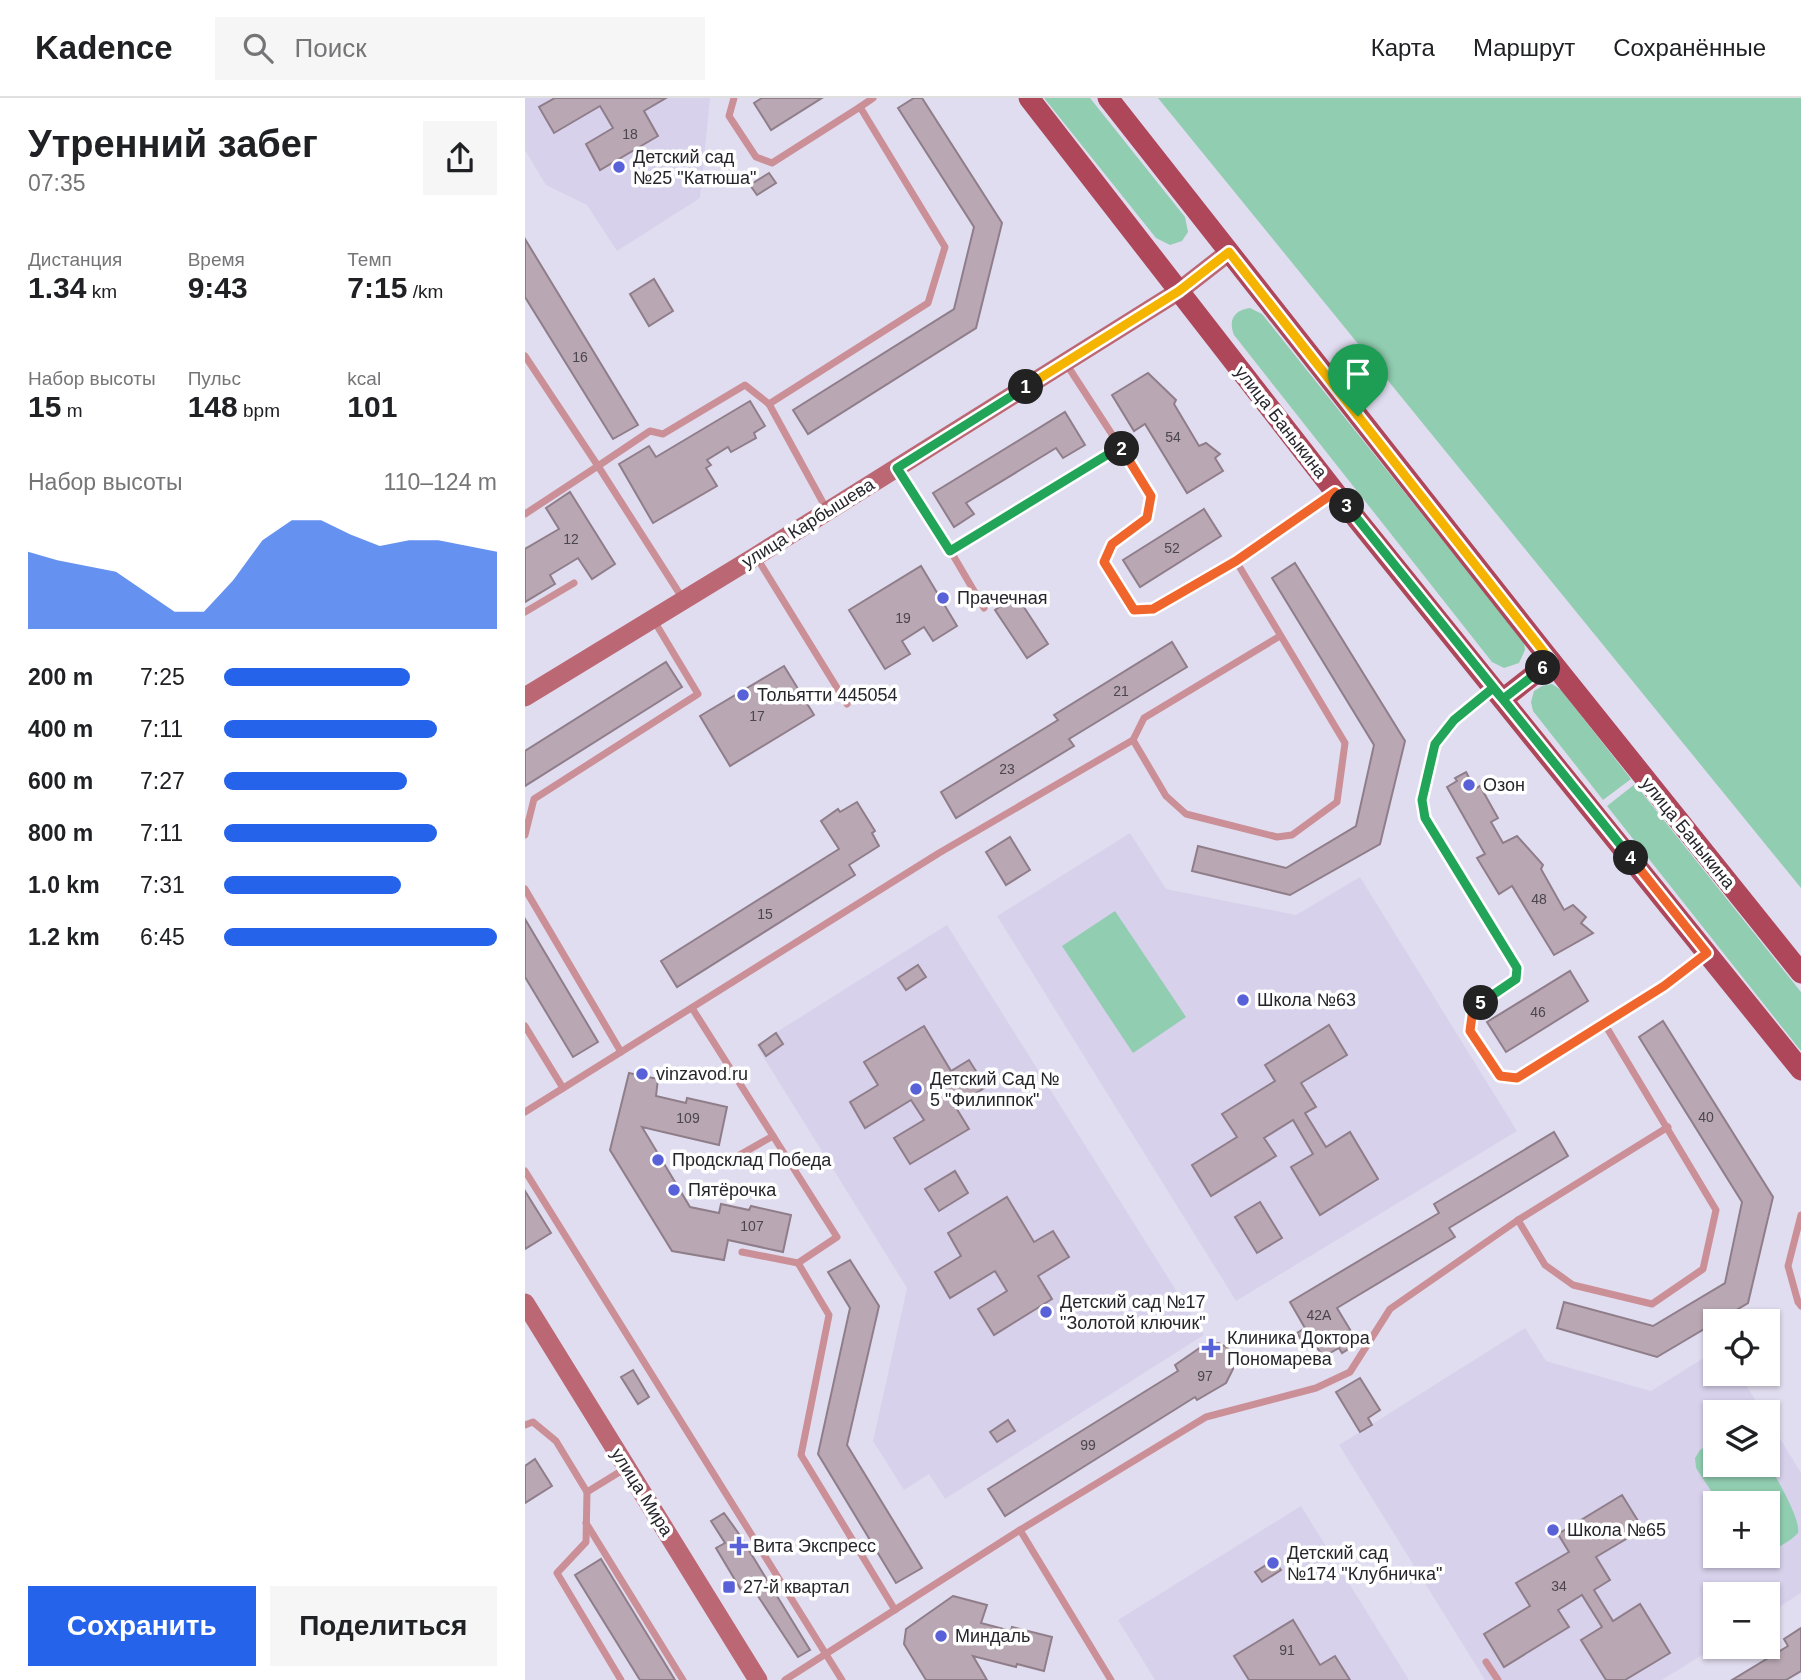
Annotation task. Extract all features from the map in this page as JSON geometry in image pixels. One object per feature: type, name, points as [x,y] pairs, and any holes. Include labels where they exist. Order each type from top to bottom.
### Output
[{"type":"main road","name":"улица Баныкина","points":[[1029,98],[1335,492],[1801,1070]]},
{"type":"main road","name":"улица Баныкина","points":[[1108,98],[1551,661],[1801,973]]},
{"type":"main road","points":[[1498,694],[1551,661]]},
{"type":"street","name":"улица Карбышева","points":[[525,697],[1179,291],[1229,252]]},
{"type":"street","name":"улица Мира","points":[[525,1303],[758,1680]]},
{"type":"lane","points":[[734,98],[729,116],[756,157],[772,163],[873,98]]},
{"type":"lane","points":[[769,404],[928,303],[945,247],[860,107]]},
{"type":"lane","points":[[525,356],[684,600]]},
{"type":"lane","points":[[1066,362],[1151,496],[1147,518],[1112,544],[1104,562],[1134,610],[1153,609],[1236,561],[1335,492]]},
{"type":"lane","points":[[525,514],[650,431],[663,433],[745,385],[769,404],[827,511]]},
{"type":"lane","points":[[950,551],[1120,447]]},
{"type":"lane","points":[[897,468],[984,608]]},
{"type":"lane","points":[[756,556],[847,704]]},
{"type":"lane","points":[[1133,740],[1166,796],[1186,814],[1277,837],[1292,835],[1337,802],[1345,743],[1236,561]]},
{"type":"lane","points":[[525,612],[574,583]]},
{"type":"lane","points":[[525,835],[534,799],[698,694],[653,619]]},
{"type":"lane","points":[[525,1112],[939,853],[1133,740],[1144,718],[1280,636]]},
{"type":"lane","points":[[1498,694],[1454,720],[1435,744],[1422,800],[1425,818],[1517,968],[1516,979],[1473,1008],[1470,1031],[1500,1076],[1517,1078],[1664,986],[1707,953]]},
{"type":"lane","points":[[525,888],[621,1052]]},
{"type":"lane","points":[[692,1008],[837,1237],[798,1263],[742,1252]]},
{"type":"lane","points":[[1518,1220],[1545,1265],[1573,1284],[1652,1304],[1703,1269],[1716,1210],[1604,1023]]},
{"type":"lane","points":[[525,1026],[563,1088]]},
{"type":"lane","points":[[785,1680],[1020,1530],[1206,1417],[1316,1388],[1350,1372],[1390,1309],[1518,1220],[1668,1127]]},
{"type":"lane","points":[[689,1158],[722,1165],[773,1136]]},
{"type":"lane","points":[[525,1171],[842,1680]]},
{"type":"lane","points":[[1801,1215],[1788,1266],[1801,1306]]},
{"type":"lane","points":[[798,1263],[829,1315],[801,1455],[895,1610]]},
{"type":"lane","points":[[525,1425],[533,1422],[556,1441],[587,1492],[586,1542],[557,1573],[621,1680]]},
{"type":"lane","points":[[587,1492],[627,1467]]},
{"type":"lane","points":[[586,1523],[683,1680]]},
{"type":"lane","points":[[1020,1530],[1111,1680]]},
{"type":"lane","points":[[1486,1662],[1498,1680]]},
{"type":"shaded area","name":"Детский сад №25 \"Катюша\"","points":[[525,98],[710,98],[700,198],[617,251],[587,205],[546,185],[525,150]]},
{"type":"shaded area","name":"Школа №63","points":[[1130,833],[1166,889],[1296,915],[1360,877],[1517,1131],[1236,1301],[997,916]]},
{"type":"shaded area","points":[[947,925],[1204,1335],[945,1499],[929,1474],[904,1490],[873,1441],[907,1288],[756,1045]]},
{"type":"shaded area","name":"Школа №65","points":[[1525,1328],[1546,1361],[1651,1391],[1703,1358],[1703,1386],[1747,1386],[1755,1400],[1703,1400],[1703,1477],[1780,1477],[1780,1439],[1801,1473],[1801,1593],[1780,1606],[1780,1582],[1703,1582],[1703,1654],[1662,1680],[1485,1680],[1339,1445]]},
{"type":"shaded area","name":"Детский сад №174 \"Клубничка\"","points":[[1301,1506],[1409,1680],[1155,1680],[1118,1620]]},
{"type":"green space","points":[[1044,98],[1090,98],[1185,217],[1188,232],[1182,241],[1170,245],[1156,238]]},
{"type":"green space","points":[[1158,98],[1801,98],[1801,888]]},
{"type":"green space","points":[[1250,308],[1262,314],[1524,642],[1525,650],[1519,663],[1504,668],[1492,662],[1234,335],[1232,320],[1236,313]]},
{"type":"green space","points":[[1552,684],[1561,690],[1631,779],[1603,800],[1533,711],[1531,702],[1534,691]]},
{"type":"green space","points":[[1635,784],[1801,992],[1801,1051],[1607,806]]},
{"type":"green space","points":[[1115,911],[1186,1017],[1133,1053],[1062,946]]},
{"type":"green space","points":[[1703,1448],[1703,1477],[1775,1477],[1796,1518],[1798,1533],[1780,1546],[1780,1491],[1711,1491],[1696,1468],[1695,1458]]},
{"type":"building","points":[[555,98],[666,98],[644,111],[658,136],[600,170],[586,144],[613,128],[600,106],[554,133],[539,107]]},
{"type":"building","points":[[762,98],[822,98],[771,130],[754,103]]},
{"type":"building","points":[[914,98],[922,98],[1002,223],[976,328],[808,434],[793,410],[954,309],[974,227],[898,108]]},
{"type":"building","points":[[769,173],[776,183],[757,195],[750,185]]},
{"type":"building","points":[[525,239],[638,425],[613,439],[525,297]]},
{"type":"building","points":[[654,279],[673,311],[649,326],[630,294]]},
{"type":"building","points":[[1148,373],[1176,400],[1174,404],[1199,446],[1206,443],[1220,454],[1215,458],[1223,471],[1187,493],[1145,424],[1134,431],[1112,395]]},
{"type":"building","points":[[750,401],[765,426],[754,433],[756,438],[731,452],[728,447],[707,460],[711,465],[706,468],[717,486],[653,523],[619,464],[649,446],[656,457]]},
{"type":"building","points":[[1065,412],[1085,445],[1063,458],[1056,448],[966,503],[974,514],[954,527],[933,493]]},
{"type":"building","points":[[570,492],[615,564],[592,579],[578,558],[550,575],[555,584],[525,602],[525,549],[559,529],[546,508]]},
{"type":"building","points":[[1204,509],[1221,536],[1140,587],[1123,560]]},
{"type":"building","points":[[1295,563],[1405,741],[1380,844],[1290,895],[1192,871],[1198,846],[1286,868],[1356,826],[1374,745],[1272,578]]},
{"type":"building","points":[[921,566],[957,626],[933,641],[924,627],[902,641],[910,654],[885,669],[849,610]]},
{"type":"building","points":[[1016,595],[1048,644],[1027,658],[995,610]]},
{"type":"building","points":[[1172,642],[1187,667],[1069,739],[1074,746],[956,818],[941,792],[1058,720],[1054,715]]},
{"type":"building","points":[[666,662],[682,687],[525,786],[525,751]]},
{"type":"building","points":[[784,666],[814,715],[730,766],[700,716]]},
{"type":"building","points":[[1466,772],[1475,789],[1480,786],[1498,818],[1491,822],[1503,843],[1517,836],[1543,865],[1541,869],[1564,910],[1573,905],[1586,917],[1581,923],[1593,933],[1554,955],[1512,886],[1499,894],[1477,858],[1485,854],[1447,787],[1457,781],[1455,778]]},
{"type":"building","points":[[857,802],[875,831],[872,833],[879,846],[849,865],[855,875],[677,987],[661,961],[839,849],[821,821],[838,809],[840,812]]},
{"type":"building","points":[[1010,837],[1030,870],[1006,885],[986,852]]},
{"type":"building","points":[[525,919],[598,1042],[573,1057],[525,977]]},
{"type":"building","points":[[918,965],[926,977],[906,990],[898,978]]},
{"type":"building","points":[[1570,971],[1588,1001],[1506,1052],[1487,1022]]},
{"type":"building","points":[[1663,1021],[1773,1197],[1748,1303],[1738,1309],[1703,1309],[1703,1330],[1657,1357],[1557,1328],[1564,1302],[1653,1326],[1725,1283],[1742,1202],[1639,1037]]},
{"type":"building","points":[[1329,1025],[1347,1055],[1301,1083],[1316,1107],[1305,1113],[1326,1147],[1350,1132],[1378,1179],[1320,1215],[1291,1167],[1313,1154],[1293,1120],[1264,1138],[1276,1156],[1211,1196],[1192,1165],[1237,1137],[1222,1114],[1275,1081],[1265,1065]]},
{"type":"building","points":[[924,1026],[951,1071],[969,1060],[986,1087],[955,1106],[969,1129],[910,1164],[894,1138],[924,1120],[911,1100],[865,1128],[850,1102],[878,1085],[864,1062]]},
{"type":"building","points":[[776,1033],[783,1044],[766,1056],[759,1045]]},
{"type":"building","points":[[629,1073],[658,1079],[656,1096],[686,1103],[687,1098],[727,1107],[719,1145],[642,1127],[690,1207],[719,1213],[721,1204],[749,1210],[751,1206],[791,1215],[783,1252],[728,1240],[724,1260],[672,1251],[610,1150]]},
{"type":"building","points":[[1554,1132],[1568,1156],[1449,1228],[1455,1237],[1337,1308],[1358,1343],[1342,1353],[1339,1348],[1323,1357],[1313,1341],[1305,1346],[1297,1333],[1305,1328],[1290,1302],[1439,1213],[1434,1204]]},
{"type":"building","points":[[955,1171],[968,1193],[939,1211],[925,1189]]},
{"type":"building","points":[[525,1191],[551,1233],[525,1249]]},
{"type":"building","points":[[1007,1197],[1034,1242],[1053,1231],[1069,1257],[1038,1276],[1052,1299],[994,1335],[978,1309],[1007,1291],[995,1271],[950,1298],[935,1272],[961,1256],[948,1233]]},
{"type":"building","points":[[1260,1202],[1282,1238],[1257,1253],[1235,1217]]},
{"type":"building","points":[[850,1260],[879,1306],[847,1445],[922,1568],[896,1583],[818,1454],[850,1308],[828,1272]]},
{"type":"building","points":[[1219,1343],[1228,1348],[1233,1356],[1233,1369],[1226,1383],[1197,1400],[1195,1397],[1005,1516],[988,1489],[1178,1371],[1175,1365],[1204,1345]]},
{"type":"building","points":[[633,1370],[649,1397],[638,1404],[621,1377]]},
{"type":"building","points":[[1360,1378],[1380,1410],[1368,1418],[1372,1425],[1360,1432],[1336,1392]]},
{"type":"building","points":[[1008,1420],[1015,1431],[997,1442],[990,1432]]},
{"type":"building","points":[[535,1459],[552,1486],[525,1503],[525,1466]]},
{"type":"building","points":[[1622,1495],[1643,1529],[1596,1557],[1610,1580],[1594,1590],[1613,1621],[1640,1604],[1670,1653],[1625,1680],[1606,1680],[1581,1640],[1602,1627],[1582,1595],[1558,1610],[1569,1627],[1504,1667],[1484,1634],[1530,1606],[1516,1583],[1569,1552],[1558,1534]]},
{"type":"building","points":[[724,1513],[810,1650],[798,1657],[754,1590],[744,1595],[716,1548],[725,1543],[711,1521]]},
{"type":"building","points":[[601,1559],[675,1680],[640,1680],[575,1575]]},
{"type":"building","points":[[1274,1560],[1281,1570],[1262,1582],[1255,1572]]},
{"type":"building","name":"Миндаль","points":[[953,1596],[987,1605],[981,1623],[1052,1637],[1044,1671],[973,1656],[987,1680],[926,1680],[904,1644],[906,1629]]},
{"type":"building","points":[[1293,1620],[1320,1665],[1335,1656],[1350,1680],[1249,1680],[1234,1656]]},
{"type":"building","points":[[1801,1628],[1801,1671],[1786,1680],[1732,1680],[1767,1659],[1780,1659],[1780,1651],[1788,1646],[1784,1639]]},
{"type":"place","name":"Детский сад №25 \"Катюша\"","points":[[619,167]]},
{"type":"place","name":"Прачечная","points":[[943,598]]},
{"type":"place","name":"Тольятти 445054","points":[[743,695]]},
{"type":"place","name":"Озон","points":[[1469,785]]},
{"type":"place","name":"Школа №63","points":[[1243,1000]]},
{"type":"place","name":"vinzavod.ru","points":[[642,1074]]},
{"type":"place","name":"Детский Сад № 5 \"Филиппок\"","points":[[916,1089]]},
{"type":"place","name":"Продсклад Победа","points":[[658,1160]]},
{"type":"place","name":"Пятёрочка","points":[[674,1190]]},
{"type":"place","name":"Детский сад №17 \"Золотой ключик\"","points":[[1046,1312]]},
{"type":"place","name":"Клиника Доктора Пономарева","points":[[1211,1348]]},
{"type":"place","name":"Школа №65","points":[[1553,1530]]},
{"type":"place","name":"Вита Экспресс","points":[[739,1546]]},
{"type":"place","name":"Детский сад №174 \"Клубничка\"","points":[[1273,1563]]},
{"type":"place","name":"27-й квартал","points":[[729,1587]]},
{"type":"place","name":"Миндаль","points":[[941,1636]]},
{"type":"route","points":[[1358,416],[1229,252],[1179,291],[897,468],[950,551],[1120,447],[1151,496],[1147,518],[1112,544],[1104,562],[1134,610],[1153,609],[1236,561],[1335,492],[1493,688],[1707,953],[1664,986],[1517,1078],[1500,1076],[1470,1031],[1473,1008],[1516,979],[1517,968],[1425,818],[1422,800],[1435,744],[1454,720],[1493,688],[1503,699],[1551,661],[1358,416]]}]
